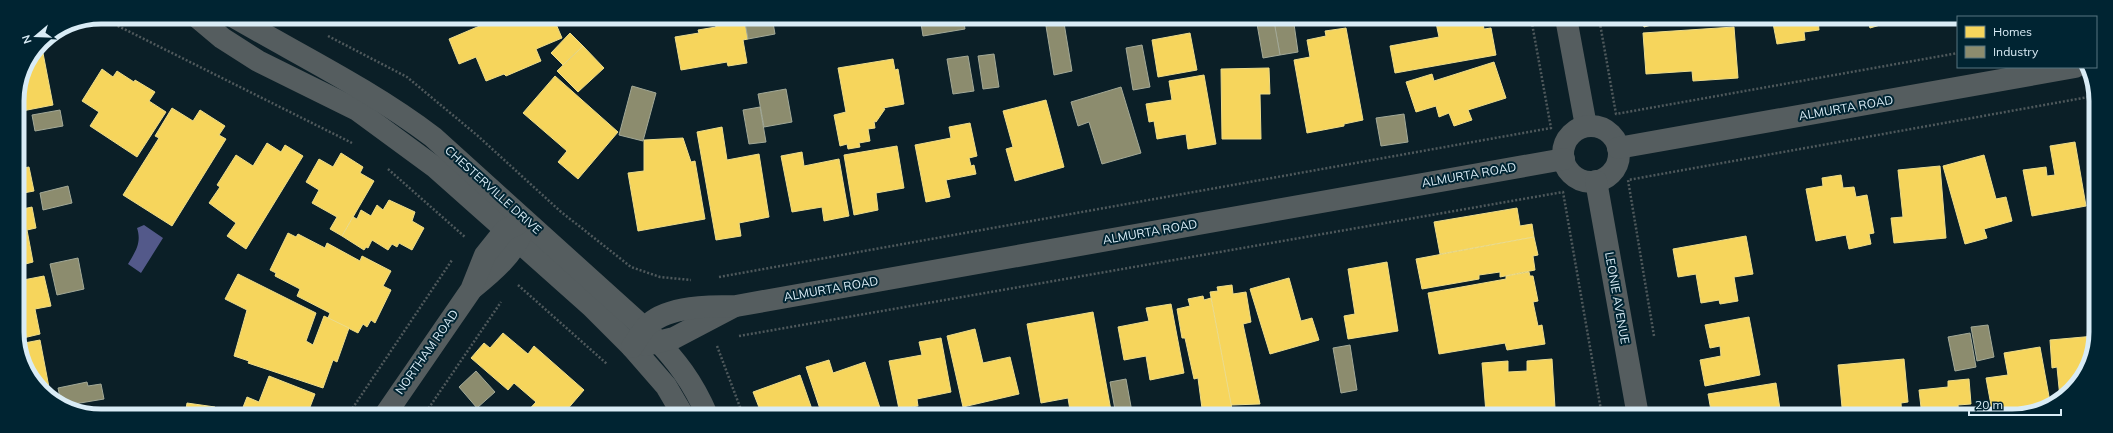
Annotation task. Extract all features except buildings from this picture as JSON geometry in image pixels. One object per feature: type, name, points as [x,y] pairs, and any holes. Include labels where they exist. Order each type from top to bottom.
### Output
[{"type":"street","name":"CHESTERVILLE DRIVE","points":[[205,24],[222,38],[258,61],[357,110],[436,168],[591,306],[632,347],[666,386],[679,409]]},
{"type":"street","points":[[222,38],[229,24]]},
{"type":"street","name":"CHESTERVILLE DRIVE","points":[[245,24],[368,92],[402,114],[433,137],[652,336],[682,368],[696,389],[704,409]]},
{"type":"street","points":[[1567,24],[1586,126]]},
{"type":"street","name":"ALMURTA ROAD","points":[[1618,148],[2068,68]]},
{"type":"street","points":[[1586,126],[1603,128],[1615,140],[1618,148],[1616,165],[1604,178],[1596,181],[1587,181],[1575,176],[1566,167],[1564,159],[1566,141],[1571,134],[1586,126]]},
{"type":"street","name":"ALMURTA ROAD","points":[[652,336],[690,331],[736,306],[1564,159]]},
{"type":"street","name":"LEONIE AVENUE","points":[[1596,181],[1637,409]]},
{"type":"street","name":"NORTHAM ROAD","points":[[388,409],[492,261],[512,235],[526,220]]},
{"type":"street","points":[[632,347],[652,336]]},
{"type":"path","points":[[114,24],[359,146]]},
{"type":"path","points":[[717,277],[1551,128],[1532,24]]},
{"type":"path","points":[[1599,24],[1616,114],[1957,53]]},
{"type":"path","points":[[1654,337],[1628,180],[2089,97]]},
{"type":"path","points":[[384,165],[608,364]]},
{"type":"path","points":[[738,336],[1563,192],[1601,409]]},
{"type":"path","points":[[352,409],[453,258]]},
{"type":"path","points":[[690,279],[697,278]]},
{"type":"path","points":[[428,409],[502,300]]},
{"type":"water","points":[[144,225],[163,238],[141,273],[128,264],[138,243],[139,238],[137,228]]}]
